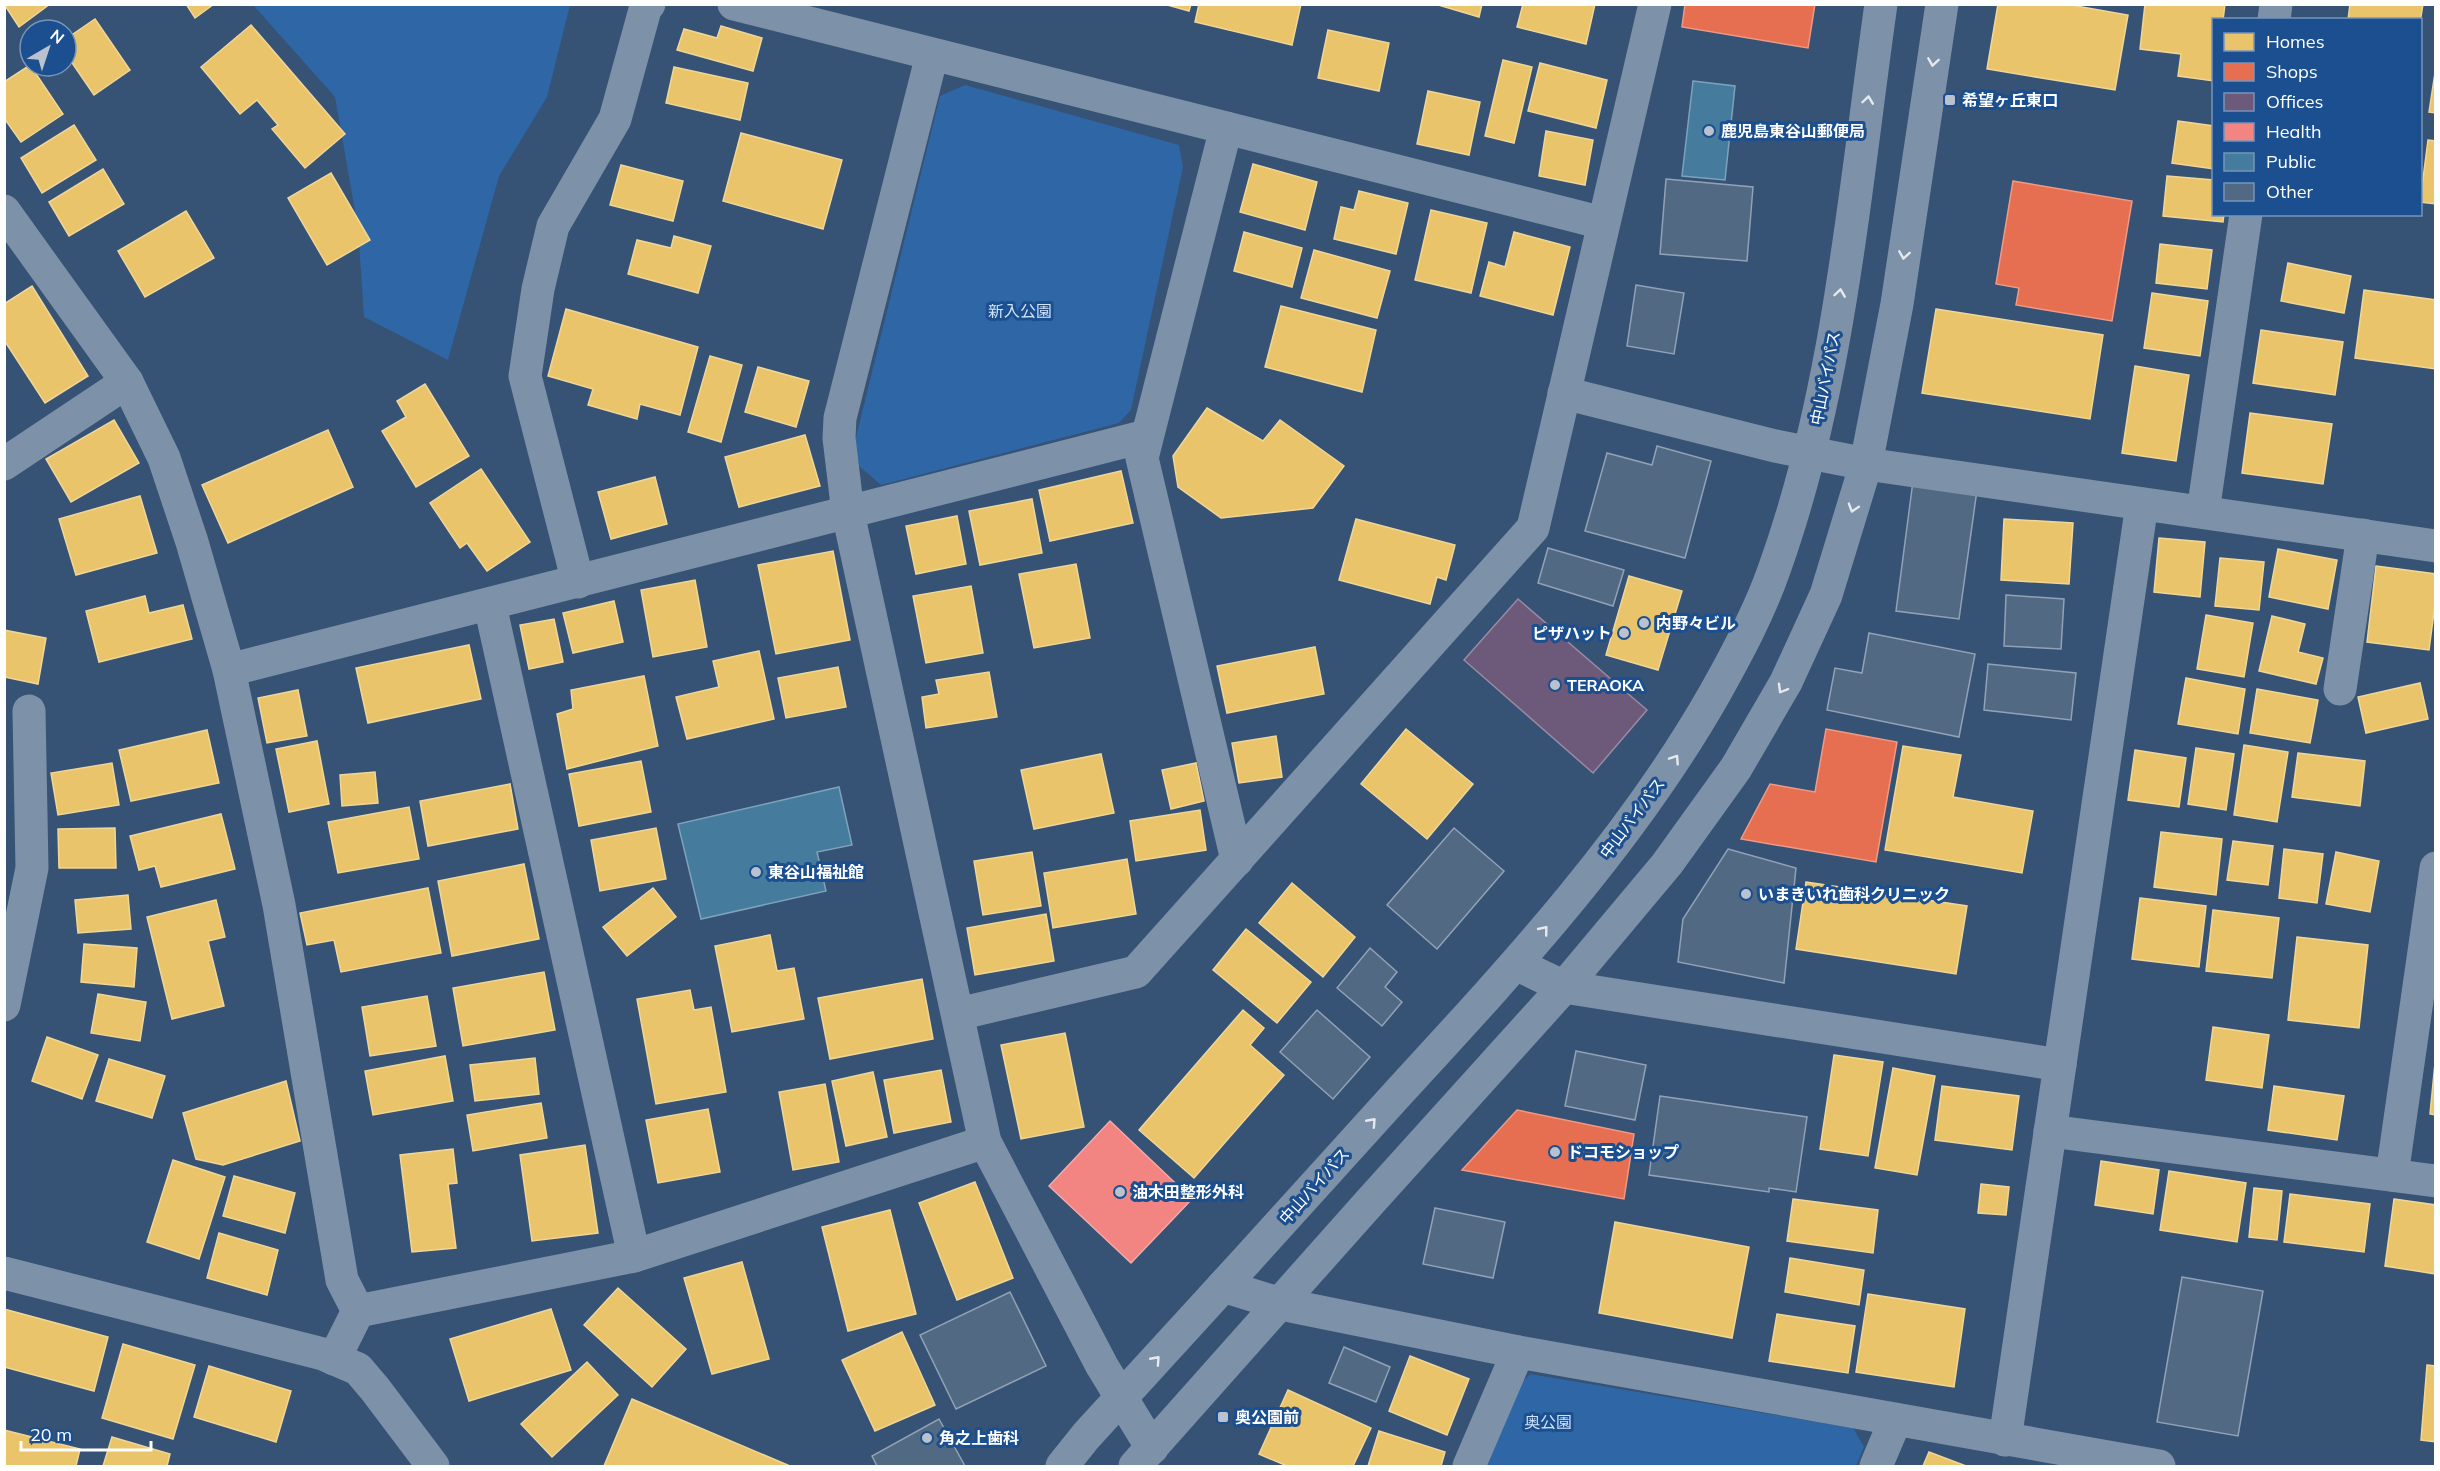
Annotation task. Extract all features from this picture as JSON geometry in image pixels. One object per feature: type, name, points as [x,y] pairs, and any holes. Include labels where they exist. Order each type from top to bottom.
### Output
[{"type":"street","points":[[578,582],[525,376],[538,289],[553,226],[615,119],[649,4]]},
{"type":"street","points":[[734,4],[1603,223]]},
{"type":"street","points":[[957,1014],[1137,972],[1533,528],[1655,4]]},
{"type":"street","name":"中山バイパス","points":[[1062,1467],[1120,1399],[1516,964],[1629,826],[1688,741],[1738,651],[1773,573],[1810,454],[1838,311],[1881,4]]},
{"type":"street","points":[[932,55],[840,418],[848,513],[985,1142],[1120,1399],[1143,1457],[1564,987],[1667,864],[1736,768],[1786,682],[1826,595],[1866,464],[1897,304],[1942,4]]},
{"type":"street","points":[[1226,128],[1142,458],[1237,860]]},
{"type":"street","points":[[4,211],[127,382],[164,458],[192,542],[229,670],[279,905],[342,1280],[358,1311]]},
{"type":"street","points":[[2203,512],[2246,216]]},
{"type":"street","points":[[4,464],[127,382]]},
{"type":"street","points":[[1564,393],[1810,454],[1866,464],[2436,546]]},
{"type":"street","points":[[229,670],[1146,436]]},
{"type":"street","points":[[2005,1440],[2142,504]]},
{"type":"street","points":[[2340,689],[2363,535]]},
{"type":"street","points":[[490,605],[634,1256]]},
{"type":"street","points":[[4,1005],[32,868],[29,711]]},
{"type":"street","points":[[2392,1175],[2436,868]]},
{"type":"street","points":[[1516,964],[1564,987],[2060,1065]]},
{"type":"street","points":[[2050,1131],[2436,1180]]},
{"type":"street","points":[[358,1311],[634,1256],[985,1142]]},
{"type":"street","points":[[4,1272],[323,1354],[358,1369],[433,1467]]},
{"type":"street","points":[[1223,1286],[1281,1304],[1518,1352],[2159,1467]]},
{"type":"street","points":[[334,1359],[358,1311]]},
{"type":"street","points":[[1469,1467],[1518,1352]]},
{"type":"street","points":[[1876,1467],[1895,1421]]},
{"type":"green space","points":[[253,5],[570,5],[547,97],[499,176],[448,360],[364,317],[358,228],[335,97]]},
{"type":"green space","name":"新入公園","points":[[965,85],[1179,145],[1183,167],[1131,410],[1119,423],[881,485],[859,466],[855,441],[940,96]]},
{"type":"green space","name":"奥公園","points":[[1530,1374],[1853,1428],[1864,1447],[1856,1466],[1480,1466],[1511,1394]]},
{"type":"building: Homes","points":[[4,4],[50,4],[31,18],[18,18],[18,25]]},
{"type":"building: Homes","points":[[186,4],[214,4],[195,18]]},
{"type":"building: Homes","points":[[1164,4],[1191,4],[1189,11]]},
{"type":"building: Homes","points":[[1199,4],[1301,4],[1292,45],[1195,22]]},
{"type":"building: Homes","points":[[1435,4],[1482,4],[1479,17]]},
{"type":"building: Homes","points":[[1523,4],[1595,4],[1586,44],[1517,27]]},
{"type":"building: Homes","points":[[1998,4],[2065,4],[2128,15],[2115,90],[1987,69]]},
{"type":"building: Homes","points":[[2145,4],[2225,4],[2223,18],[2212,18],[2212,81],[2178,76],[2181,54],[2140,49]]},
{"type":"building: Homes","points":[[2350,4],[2423,4],[2421,18],[2348,18]]},
{"type":"building: Homes","points":[[95,19],[130,70],[94,95],[78,72],[78,31]]},
{"type":"building: Homes","points":[[251,25],[345,134],[305,168],[272,129],[278,125],[257,100],[240,114],[201,67]]},
{"type":"building: Homes","points":[[721,26],[762,38],[753,71],[677,50],[684,29],[717,38]]},
{"type":"building: Homes","points":[[1328,30],[1389,43],[1379,91],[1318,78]]},
{"type":"building: Homes","points":[[1503,60],[1532,67],[1514,143],[1485,136]]},
{"type":"building: Homes","points":[[1540,63],[1607,80],[1596,128],[1528,111]]},
{"type":"building: Homes","points":[[2436,66],[2436,113],[2429,112]]},
{"type":"building: Homes","points":[[674,67],[748,83],[740,120],[666,103]]},
{"type":"building: Homes","points":[[18,73],[18,78],[39,78],[63,114],[21,142],[4,118],[4,82]]},
{"type":"building: Homes","points":[[1428,91],[1480,102],[1469,155],[1417,144]]},
{"type":"building: Homes","points":[[2178,121],[2212,126],[2212,169],[2172,163]]},
{"type":"building: Homes","points":[[74,125],[96,160],[42,193],[21,158]]},
{"type":"building: Homes","points":[[1546,131],[1593,140],[1585,185],[1539,176]]},
{"type":"building: Homes","points":[[741,133],[842,160],[823,229],[723,201]]},
{"type":"building: Homes","points":[[2428,140],[2436,141],[2436,204],[2422,202]]},
{"type":"building: Homes","points":[[1253,164],[1317,182],[1305,230],[1240,212]]},
{"type":"building: Homes","points":[[621,165],[683,181],[673,221],[610,205]]},
{"type":"building: Homes","points":[[103,169],[124,204],[69,236],[49,202]]},
{"type":"building: Homes","points":[[331,173],[370,240],[327,265],[288,198]]},
{"type":"building: Homes","points":[[2167,176],[2212,180],[2212,216],[2224,216],[2223,222],[2163,216]]},
{"type":"building: Homes","points":[[1359,191],[1408,203],[1396,254],[1334,239],[1341,207],[1354,210]]},
{"type":"building: Homes","points":[[1431,210],[1487,223],[1471,293],[1415,280]]},
{"type":"building: Homes","points":[[186,211],[214,258],[145,297],[118,251]]},
{"type":"building: Homes","points":[[1244,232],[1302,248],[1292,287],[1234,271]]},
{"type":"building: Homes","points":[[1514,232],[1570,247],[1553,315],[1480,296],[1489,262],[1505,267]]},
{"type":"building: Homes","points":[[674,236],[711,246],[698,293],[628,274],[637,240],[671,248]]},
{"type":"building: Homes","points":[[2160,244],[2212,250],[2207,289],[2156,283]]},
{"type":"building: Homes","points":[[1314,250],[1390,271],[1377,318],[1301,298]]},
{"type":"building: Homes","points":[[2288,263],[2351,276],[2344,313],[2281,301]]},
{"type":"building: Homes","points":[[32,286],[88,376],[45,403],[4,340],[4,304]]},
{"type":"building: Homes","points":[[2364,290],[2436,300],[2436,369],[2355,358]]},
{"type":"building: Homes","points":[[2152,293],[2208,301],[2200,356],[2144,348]]},
{"type":"building: Homes","points":[[1281,306],[1376,330],[1362,392],[1265,367]]},
{"type":"building: Homes","points":[[566,309],[698,347],[680,415],[640,404],[637,419],[588,405],[593,389],[548,376]]},
{"type":"building: Homes","points":[[1936,309],[2103,335],[2090,419],[1922,393]]},
{"type":"building: Homes","points":[[2261,330],[2343,342],[2335,395],[2253,383]]},
{"type":"building: Homes","points":[[710,356],[742,365],[721,442],[688,432]]},
{"type":"building: Homes","points":[[2135,366],[2189,375],[2176,461],[2122,453]]},
{"type":"building: Homes","points":[[758,367],[809,381],[796,427],[745,412]]},
{"type":"building: Homes","points":[[425,384],[469,456],[416,487],[382,431],[406,417],[397,401]]},
{"type":"building: Homes","points":[[1207,408],[1263,441],[1280,420],[1344,466],[1313,508],[1221,518],[1178,487],[1173,456]]},
{"type":"building: Homes","points":[[2250,413],[2332,424],[2323,484],[2242,473]]},
{"type":"building: Homes","points":[[114,420],[139,463],[71,502],[46,459]]},
{"type":"building: Homes","points":[[328,430],[353,487],[228,543],[202,485]]},
{"type":"building: Homes","points":[[805,435],[820,486],[739,507],[725,457]]},
{"type":"building: Homes","points":[[481,469],[530,542],[487,571],[467,543],[460,548],[430,503]]},
{"type":"building: Homes","points":[[1121,471],[1133,523],[1050,541],[1039,490]]},
{"type":"building: Homes","points":[[655,477],[667,524],[611,539],[598,492]]},
{"type":"building: Homes","points":[[140,496],[157,553],[76,575],[59,519]]},
{"type":"building: Homes","points":[[1032,499],[1042,553],[980,565],[969,511]]},
{"type":"building: Homes","points":[[957,516],[966,564],[916,574],[906,526]]},
{"type":"building: Homes","points":[[1356,519],[1455,545],[1446,580],[1437,577],[1430,604],[1339,580]]},
{"type":"building: Homes","points":[[2004,519],[2073,523],[2069,584],[2001,580]]},
{"type":"building: Homes","points":[[2159,538],[2205,542],[2200,597],[2154,592]]},
{"type":"building: Homes","points":[[2278,549],[2337,560],[2328,609],[2269,597]]},
{"type":"building: Homes","points":[[833,551],[850,640],[776,654],[758,565]]},
{"type":"building: Homes","points":[[2220,558],[2264,562],[2259,610],[2215,606]]},
{"type":"building: Homes","points":[[1076,564],[1090,638],[1034,648],[1019,574]]},
{"type":"building: Homes","points":[[2376,566],[2436,574],[2436,597],[2429,650],[2367,642]]},
{"type":"building: Homes","name":"内野々ビル","points":[[1629,576],[1682,591],[1658,670],[1606,655]]},
{"type":"building: Homes","points":[[695,580],[707,647],[653,657],[641,590]]},
{"type":"building: Homes","points":[[971,586],[983,653],[926,663],[913,596]]},
{"type":"building: Homes","points":[[145,596],[149,613],[183,605],[192,639],[99,662],[86,611]]},
{"type":"building: Homes","points":[[614,601],[623,642],[573,653],[563,613]]},
{"type":"building: Homes","points":[[2206,615],[2253,623],[2244,677],[2197,669]]},
{"type":"building: Homes","points":[[2272,616],[2305,624],[2298,652],[2323,658],[2316,684],[2259,671]]},
{"type":"building: Homes","points":[[554,619],[563,662],[529,669],[520,625]]},
{"type":"building: Homes","points":[[4,630],[46,638],[38,684],[4,677]]},
{"type":"building: Homes","points":[[469,645],[481,699],[368,723],[356,668]]},
{"type":"building: Homes","points":[[1315,647],[1324,694],[1227,713],[1217,666]]},
{"type":"building: Homes","points":[[759,651],[774,719],[687,739],[676,697],[719,687],[713,661]]},
{"type":"building: Homes","points":[[838,667],[846,707],[786,718],[778,678]]},
{"type":"building: Homes","points":[[989,672],[997,717],[926,728],[922,697],[939,694],[936,680]]},
{"type":"building: Homes","points":[[644,676],[658,746],[567,769],[557,714],[573,709],[571,690]]},
{"type":"building: Homes","points":[[2186,678],[2245,689],[2238,734],[2178,724]]},
{"type":"building: Homes","points":[[2420,683],[2428,719],[2366,733],[2358,697]]},
{"type":"building: Homes","points":[[2257,689],[2318,700],[2310,743],[2250,733]]},
{"type":"building: Homes","points":[[298,690],[307,736],[267,743],[258,698]]},
{"type":"building: Homes","points":[[1406,729],[1473,784],[1427,839],[1361,784]]},
{"type":"building: Homes","points":[[207,730],[219,783],[131,801],[119,750]]},
{"type":"building: Homes","points":[[1276,736],[1282,777],[1239,783],[1232,743]]},
{"type":"building: Homes","points":[[317,741],[329,804],[289,812],[276,749]]},
{"type":"building: Homes","points":[[2244,745],[2288,752],[2277,822],[2234,815]]},
{"type":"building: Homes","points":[[1903,746],[1961,755],[1953,797],[2033,811],[2022,873],[1885,850]]},
{"type":"building: Homes","points":[[2196,748],[2234,754],[2226,810],[2188,804]]},
{"type":"building: Homes","points":[[2135,750],[2186,758],[2179,807],[2128,800]]},
{"type":"building: Homes","points":[[2298,753],[2365,761],[2360,806],[2292,797]]},
{"type":"building: Homes","points":[[1101,754],[1114,813],[1034,829],[1021,770]]},
{"type":"building: Homes","points":[[641,761],[651,812],[579,826],[569,774]]},
{"type":"building: Homes","points":[[112,763],[119,805],[58,815],[51,773]]},
{"type":"building: Homes","points":[[1196,763],[1204,801],[1171,809],[1162,770]]},
{"type":"building: Homes","points":[[375,772],[378,803],[342,806],[340,775]]},
{"type":"building: Homes","points":[[510,784],[518,829],[428,846],[420,801]]},
{"type":"building: Homes","points":[[409,807],[419,859],[338,873],[328,822]]},
{"type":"building: Homes","points":[[1200,810],[1206,850],[1136,861],[1130,821]]},
{"type":"building: Homes","points":[[221,814],[235,869],[161,887],[155,866],[139,870],[130,836]]},
{"type":"building: Homes","points":[[115,828],[116,868],[59,868],[58,829]]},
{"type":"building: Homes","points":[[656,828],[666,879],[600,891],[591,840]]},
{"type":"building: Homes","points":[[2161,832],[2222,839],[2216,895],[2154,887]]},
{"type":"building: Homes","points":[[2233,841],[2273,846],[2268,885],[2227,880]]},
{"type":"building: Homes","points":[[2284,849],[2323,854],[2317,903],[2279,898]]},
{"type":"building: Homes","points":[[1032,852],[1041,906],[983,915],[974,861]]},
{"type":"building: Homes","points":[[2336,852],[2379,861],[2370,912],[2326,904]]},
{"type":"building: Homes","points":[[1127,859],[1136,914],[1053,928],[1044,873]]},
{"type":"building: Homes","points":[[524,864],[539,939],[452,956],[438,881]]},
{"type":"building: Homes","points":[[1806,882],[1967,906],[1956,974],[1796,949]]},
{"type":"building: Homes","points":[[1292,883],[1355,937],[1323,977],[1259,923]]},
{"type":"building: Homes","points":[[428,888],[441,953],[341,972],[334,940],[307,945],[300,913]]},
{"type":"building: Homes","points":[[653,888],[676,917],[627,956],[603,927]]},
{"type":"building: Homes","points":[[128,895],[131,929],[78,933],[75,900]]},
{"type":"building: Homes","points":[[2140,898],[2206,906],[2199,967],[2132,959]]},
{"type":"building: Homes","points":[[216,900],[225,937],[208,941],[224,1006],[172,1019],[147,917]]},
{"type":"building: Homes","points":[[2213,910],[2279,918],[2272,978],[2206,971]]},
{"type":"building: Homes","points":[[1046,914],[1054,961],[975,975],[967,928]]},
{"type":"building: Homes","points":[[1246,929],[1311,982],[1277,1023],[1213,970]]},
{"type":"building: Homes","points":[[770,935],[777,971],[794,968],[804,1019],[732,1032],[715,946]]},
{"type":"building: Homes","points":[[2297,937],[2368,945],[2359,1028],[2288,1020]]},
{"type":"building: Homes","points":[[84,944],[137,948],[134,987],[81,982]]},
{"type":"building: Homes","points":[[544,972],[555,1030],[463,1046],[453,988]]},
{"type":"building: Homes","points":[[922,979],[933,1039],[830,1059],[818,998]]},
{"type":"building: Homes","points":[[690,990],[694,1010],[711,1007],[726,1092],[656,1104],[637,999]]},
{"type":"building: Homes","points":[[98,994],[146,1002],[140,1041],[91,1033]]},
{"type":"building: Homes","points":[[427,996],[436,1046],[370,1056],[362,1007]]},
{"type":"building: Homes","points":[[1243,1010],[1264,1028],[1250,1045],[1284,1075],[1194,1178],[1139,1130]]},
{"type":"building: Homes","points":[[2213,1027],[2269,1035],[2262,1088],[2206,1080]]},
{"type":"building: Homes","points":[[1065,1033],[1084,1127],[1021,1139],[1001,1045]]},
{"type":"building: Homes","points":[[47,1037],[98,1055],[82,1099],[32,1081]]},
{"type":"building: Homes","points":[[1834,1055],[1883,1062],[1868,1156],[1820,1149]]},
{"type":"building: Homes","points":[[445,1056],[453,1101],[373,1115],[365,1071]]},
{"type":"building: Homes","points":[[535,1058],[539,1094],[475,1101],[470,1065]]},
{"type":"building: Homes","points":[[109,1059],[165,1076],[152,1118],[96,1101]]},
{"type":"building: Homes","points":[[2436,1063],[2436,1115],[2430,1114]]},
{"type":"building: Homes","points":[[1893,1068],[1935,1076],[1917,1175],[1875,1168]]},
{"type":"building: Homes","points":[[941,1070],[951,1122],[894,1133],[884,1080]]},
{"type":"building: Homes","points":[[873,1072],[887,1137],[846,1146],[832,1081]]},
{"type":"building: Homes","points":[[286,1081],[300,1141],[223,1165],[196,1159],[183,1113]]},
{"type":"building: Homes","points":[[825,1084],[839,1162],[793,1170],[779,1092]]},
{"type":"building: Homes","points":[[1942,1086],[2019,1096],[2012,1150],[1935,1140]]},
{"type":"building: Homes","points":[[2274,1086],[2344,1096],[2337,1140],[2268,1130]]},
{"type":"building: Homes","points":[[541,1103],[547,1138],[473,1151],[467,1115]]},
{"type":"building: Homes","points":[[708,1109],[720,1172],[658,1183],[646,1120]]},
{"type":"building: Homes","points":[[585,1145],[598,1233],[532,1241],[520,1155]]},
{"type":"building: Homes","points":[[453,1149],[457,1183],[448,1184],[456,1248],[412,1252],[400,1155]]},
{"type":"building: Homes","points":[[173,1160],[225,1177],[199,1259],[147,1242]]},
{"type":"building: Homes","points":[[2101,1161],[2159,1170],[2153,1214],[2095,1205]]},
{"type":"building: Homes","points":[[2169,1171],[2246,1183],[2237,1242],[2160,1230]]},
{"type":"building: Homes","points":[[234,1176],[295,1193],[285,1233],[223,1216]]},
{"type":"building: Homes","points":[[975,1182],[1013,1278],[957,1300],[919,1203]]},
{"type":"building: Homes","points":[[1981,1184],[2009,1187],[2006,1215],[1978,1213]]},
{"type":"building: Homes","points":[[2254,1188],[2282,1191],[2277,1240],[2249,1237]]},
{"type":"building: Homes","points":[[2290,1194],[2370,1204],[2364,1252],[2284,1242]]},
{"type":"building: Homes","points":[[1793,1199],[1878,1210],[1873,1253],[1787,1241]]},
{"type":"building: Homes","points":[[2394,1199],[2436,1205],[2436,1274],[2385,1266]]},
{"type":"building: Homes","points":[[890,1210],[916,1314],[848,1331],[822,1227]]},
{"type":"building: Homes","points":[[1615,1222],[1749,1247],[1732,1338],[1599,1313]]},
{"type":"building: Homes","points":[[219,1233],[278,1250],[267,1295],[207,1278]]},
{"type":"building: Homes","points":[[1790,1258],[1864,1270],[1859,1305],[1785,1292]]},
{"type":"building: Homes","points":[[742,1262],[769,1359],[712,1374],[684,1278]]},
{"type":"building: Homes","points":[[618,1288],[686,1349],[652,1387],[584,1325]]},
{"type":"building: Homes","points":[[1868,1294],[1965,1309],[1954,1387],[1856,1372]]},
{"type":"building: Homes","points":[[4,1309],[108,1337],[94,1391],[4,1367]]},
{"type":"building: Homes","points":[[551,1309],[571,1370],[469,1401],[450,1339]]},
{"type":"building: Homes","points":[[1777,1314],[1855,1326],[1848,1373],[1769,1361]]},
{"type":"building: Homes","points":[[902,1332],[935,1405],[875,1431],[842,1360]]},
{"type":"building: Homes","points":[[123,1344],[195,1365],[173,1439],[102,1418]]},
{"type":"building: Homes","points":[[1410,1356],[1469,1379],[1447,1435],[1389,1411]]},
{"type":"building: Homes","points":[[587,1362],[618,1395],[552,1457],[521,1424]]},
{"type":"building: Homes","points":[[2427,1365],[2436,1366],[2436,1442],[2421,1440]]},
{"type":"building: Homes","points":[[209,1366],[291,1391],[276,1442],[194,1417]]},
{"type":"building: Homes","points":[[1288,1390],[1371,1428],[1353,1466],[1287,1466],[1259,1454]]},
{"type":"building: Homes","points":[[632,1399],[790,1466],[604,1466]]},
{"type":"building: Homes","points":[[4,1430],[80,1449],[76,1466],[4,1466]]},
{"type":"building: Homes","points":[[1379,1431],[1445,1452],[1441,1466],[1368,1466]]},
{"type":"building: Homes","points":[[112,1437],[170,1454],[167,1466],[103,1466]]},
{"type":"building: Homes","points":[[1929,1452],[1966,1466],[1923,1466]]},
{"type":"building: Shops","points":[[1685,4],[1815,4],[1808,48],[1682,27]]},
{"type":"building: Shops","points":[[2013,181],[2132,201],[2112,321],[2016,305],[2019,288],[1996,284]]},
{"type":"building: Shops","points":[[1826,729],[1897,742],[1876,862],[1741,839],[1770,784],[1815,792]]},
{"type":"building: Shops","name":"ドコモショップ","points":[[1517,1110],[1634,1134],[1624,1199],[1462,1170]]},
{"type":"building: Offices","name":"TERAOKA","points":[[1518,599],[1647,710],[1593,773],[1464,660]]},
{"type":"building: Health","name":"油木田整形外科","points":[[1110,1121],[1192,1199],[1131,1263],[1049,1186]]},
{"type":"building: Public","name":"鹿児島東谷山郵便局","points":[[1693,81],[1735,86],[1725,180],[1682,176]]},
{"type":"building: Public","name":"東谷山福祉館","points":[[839,787],[852,845],[817,852],[826,891],[701,919],[678,824]]},
{"type":"building: Other","points":[[1666,179],[1753,187],[1747,261],[1660,254]]},
{"type":"building: Other","points":[[1636,285],[1684,293],[1674,354],[1627,346]]},
{"type":"building: Other","points":[[1657,446],[1711,461],[1685,558],[1585,531],[1607,453],[1652,465]]},
{"type":"building: Other","points":[[1913,481],[1977,490],[1959,619],[1896,611]]},
{"type":"building: Other","points":[[1548,548],[1624,570],[1613,606],[1538,583]]},
{"type":"building: Other","points":[[2006,595],[2064,599],[2061,649],[2004,646]]},
{"type":"building: Other","points":[[1869,633],[1975,654],[1959,737],[1827,710],[1835,668],[1862,673]]},
{"type":"building: Other","points":[[1988,664],[2076,673],[2071,720],[1984,710]]},
{"type":"building: Other","points":[[1454,828],[1504,871],[1437,949],[1387,905]]},
{"type":"building: Other","name":"いまきいれ歯科クリニック","points":[[1728,849],[1796,868],[1784,983],[1678,962],[1683,919]]},
{"type":"building: Other","points":[[1370,948],[1397,972],[1385,987],[1402,1002],[1382,1026],[1337,988]]},
{"type":"building: Other","points":[[1317,1010],[1370,1057],[1333,1099],[1280,1052]]},
{"type":"building: Other","points":[[1576,1051],[1646,1065],[1635,1120],[1565,1106]]},
{"type":"building: Other","points":[[1660,1096],[1807,1117],[1796,1192],[1769,1188],[1769,1192],[1649,1175]]},
{"type":"building: Other","points":[[1435,1208],[1505,1222],[1493,1278],[1423,1264]]},
{"type":"building: Other","points":[[2182,1277],[2263,1291],[2238,1436],[2157,1422]]},
{"type":"building: Other","points":[[1010,1292],[1046,1366],[956,1409],[920,1335]]},
{"type":"building: Other","points":[[1344,1347],[1390,1367],[1376,1402],[1329,1383]]},
{"type":"building: Other","name":"角之上歯科","points":[[939,1419],[965,1466],[877,1466],[872,1456]]},
{"type":"place","name":"希望ヶ丘東口","points":[[1950,100]]},
{"type":"place","name":"鹿児島東谷山郵便局","points":[[1709,131]]},
{"type":"place","name":"内野々ビル","points":[[1644,623]]},
{"type":"place","name":"ピザハット","points":[[1624,633]]},
{"type":"place","name":"TERAOKA","points":[[1555,685]]},
{"type":"place","name":"東谷山福祉館","points":[[756,872]]},
{"type":"place","name":"いまきいれ歯科クリニック","points":[[1746,894]]},
{"type":"place","name":"ドコモショップ","points":[[1555,1152]]},
{"type":"place","name":"油木田整形外科","points":[[1120,1192]]},
{"type":"place","name":"奥公園前","points":[[1223,1417]]},
{"type":"place","name":"角之上歯科","points":[[927,1438]]}]
